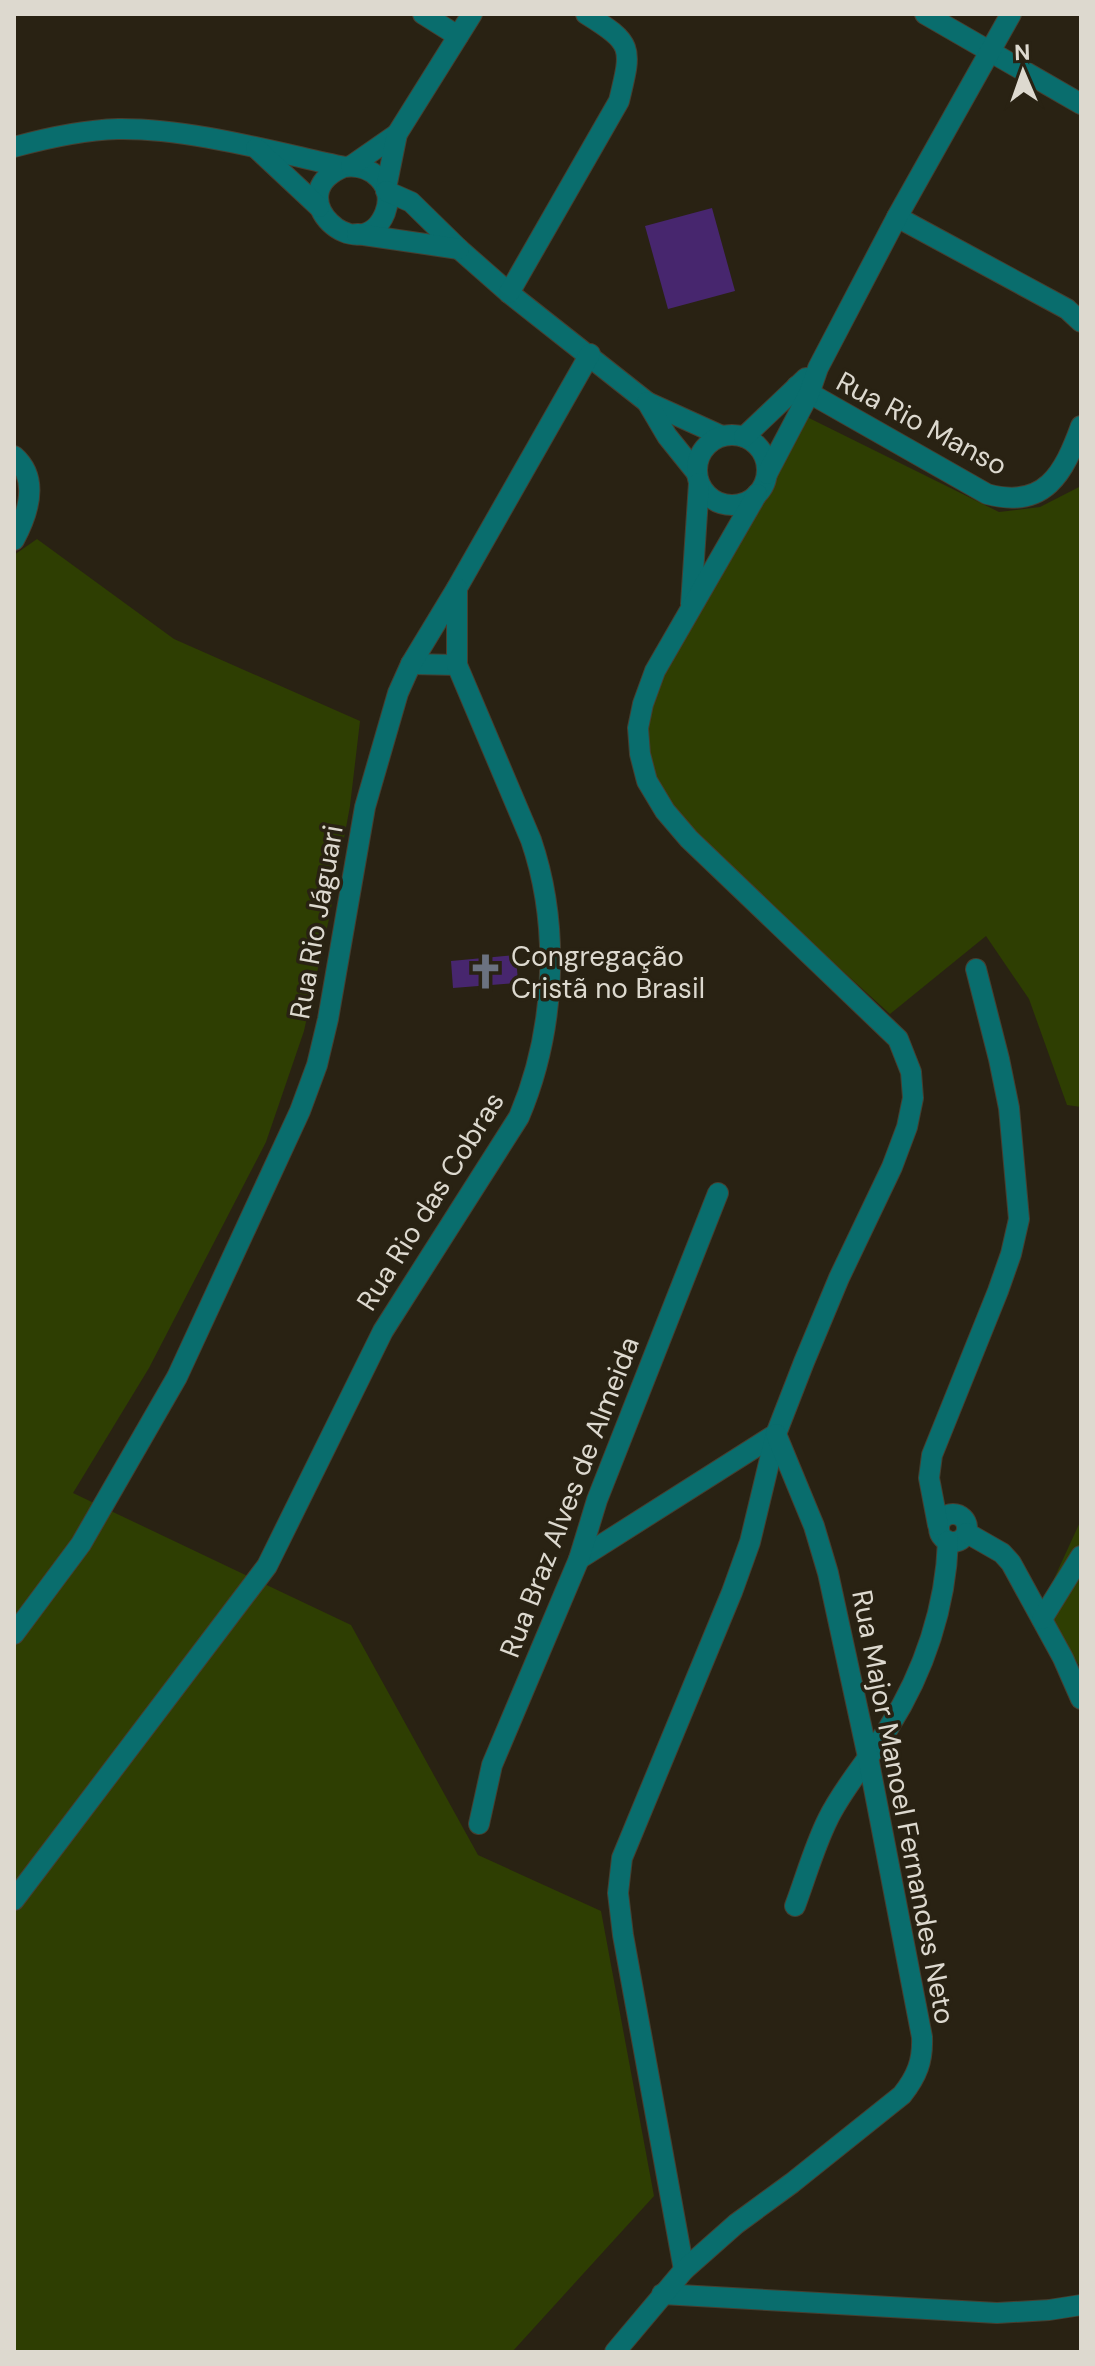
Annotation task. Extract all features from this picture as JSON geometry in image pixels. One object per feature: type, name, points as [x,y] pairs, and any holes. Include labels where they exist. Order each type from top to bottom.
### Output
[{"type":"street","points":[[423,14],[458,36]]},
{"type":"street","points":[[357,234],[376,226],[383,217],[397,134],[472,14]]},
{"type":"street","points":[[509,293],[619,101],[625,77],[625,46],[617,34],[586,14]]},
{"type":"street","points":[[925,14],[1081,104]]},
{"type":"street","points":[[684,2270],[623,1935],[618,1893],[622,1858],[732,1592],[750,1542],[776,1434],[839,1278],[892,1167],[907,1127],[913,1098],[911,1072],[898,1039],[689,839],[665,811],[647,781],[638,728],[655,671],[757,494],[803,390],[818,368],[897,217],[1011,14]]},
{"type":"street","points":[[14,147],[43,139],[117,129],[170,133],[372,171],[386,189],[411,202],[509,293],[647,402],[722,436]]},
{"type":"street","points":[[319,207],[322,185],[329,176],[397,134]]},
{"type":"street","points":[[256,148],[319,207],[329,224],[346,234],[459,249]]},
{"type":"street","points":[[897,217],[1067,309],[1081,322]]},
{"type":"street","name":"Rua Rio Jáguari","points":[[14,1634],[55,1582],[105,1506],[177,1377],[300,1111],[317,1065],[331,1004],[365,807],[387,728],[411,664],[590,354]]},
{"type":"street","points":[[744,437],[803,390]]},
{"type":"street","name":"Rua Rio Manso","points":[[803,390],[987,494],[1007,500],[1026,498],[1057,477],[1069,460],[1081,426]]},
{"type":"street","points":[[647,402],[667,436],[714,500],[725,504],[748,501],[757,494]]},
{"type":"street","points":[[691,604],[697,460],[703,449],[722,436],[733,434],[744,437],[762,451],[767,474]]},
{"type":"street","points":[[14,456],[25,469],[30,492],[26,516],[14,540]]},
{"type":"street","name":"Rua Rio das Cobras","points":[[14,1900],[221,1629],[276,1551],[339,1415],[383,1331],[519,1117],[535,1079],[547,1001],[550,950],[547,904],[539,865],[457,665],[457,588]]},
{"type":"street","points":[[411,664],[457,665]]},
{"type":"street","points":[[795,1906],[827,1820],[902,1704],[932,1633],[947,1573],[952,1528],[931,1487],[929,1469],[998,1291],[1019,1219],[1009,1108],[976,969]]},
{"type":"street","name":"Rua Braz Alves de Almeida","points":[[479,1824],[492,1765],[579,1559],[597,1500],[718,1193]]},
{"type":"street","points":[[579,1559],[776,1434]]},
{"type":"street","name":"Rua Major Manoel Fernandes Neto","points":[[615,2352],[684,2270],[736,2224],[902,2095],[913,2081],[923,2054],[868,1757],[828,1573],[814,1526],[776,1434]]},
{"type":"street","points":[[952,1528],[1002,1553],[1011,1563],[1081,1699]]},
{"type":"street","points":[[1042,1619],[1081,1556]]},
{"type":"street","points":[[662,2294],[997,2313],[1081,2305]]},
{"type":"green space","points":[[807,417],[999,512],[1040,507],[1081,486],[1081,1107],[1067,1105],[1029,999],[986,936],[890,1014],[684,827],[657,783],[644,729],[655,671],[695,610]]},
{"type":"green space","points":[[37,539],[174,639],[360,721],[350,806],[304,1031],[266,1142],[149,1368],[73,1493],[351,1625],[478,1855],[601,1911],[654,2196],[512,2352],[14,2352],[14,555]]},
{"type":"green space","points":[[1081,1520],[1081,1668],[1041,1607]]},
{"type":"building","points":[[712,208],[735,291],[668,309],[645,226]]},
{"type":"building","name":"Congregação Cristã no Brasil","points":[[516,955],[518,983],[453,988],[451,961]]},
{"type":"place","name":"Congregação Cristã no Brasil","points":[[485,972]]}]
